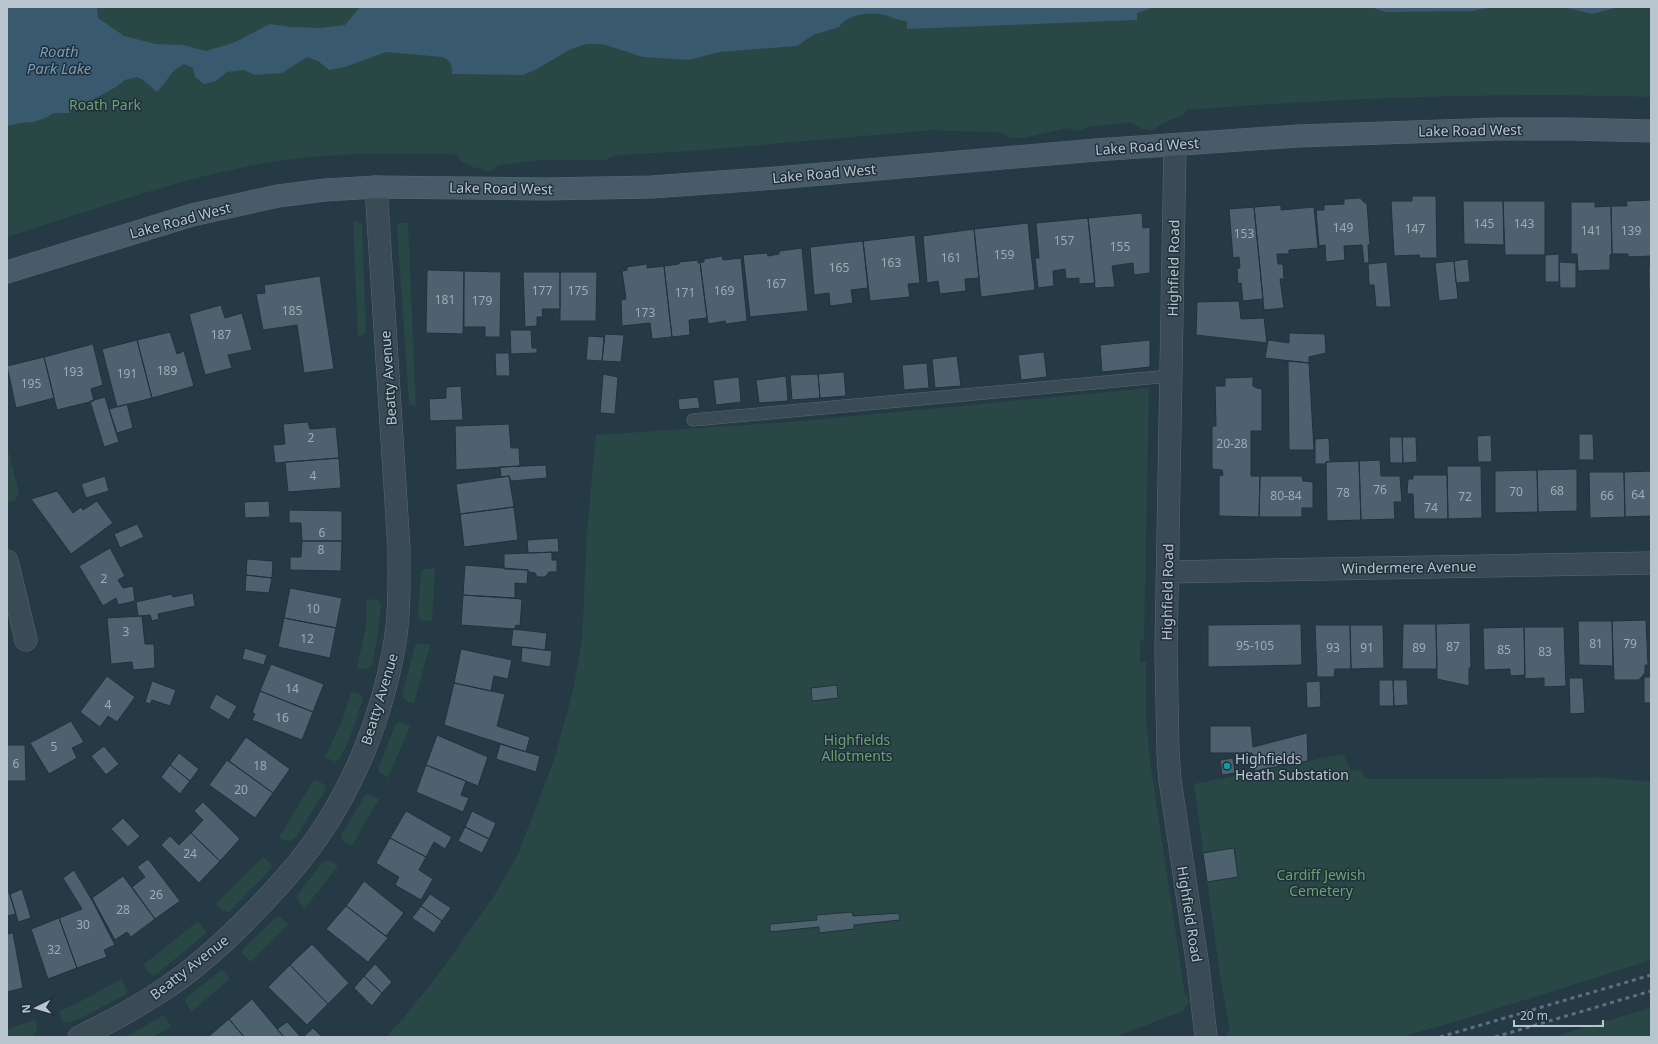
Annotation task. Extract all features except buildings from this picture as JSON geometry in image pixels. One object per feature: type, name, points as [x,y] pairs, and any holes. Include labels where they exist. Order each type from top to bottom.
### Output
[{"type":"street","name":"Lake Road West","points":[[7,272],[185,217],[236,204],[301,192],[376,187],[552,189],[652,187],[1089,150],[1298,136],[1428,131],[1569,129],[1651,131]]},
{"type":"street","name":"Highfield Road","points":[[1175,144],[1166,650],[1170,780],[1198,967],[1206,1037]]},
{"type":"street","name":"Beatty Avenue","points":[[78,1037],[133,1009],[164,990],[224,942],[277,888],[318,837],[357,767],[375,722],[395,648],[399,605],[399,557],[376,187]]},
{"type":"street","points":[[7,561],[26,640]]},
{"type":"street","name":"Windermere Avenue","points":[[1168,572],[1651,563]]},
{"type":"lane","points":[[693,420],[1170,376]]},
{"type":"green space","name":"Roath Park","points":[[7,7],[1651,7],[1651,97],[1535,95],[1419,97],[1303,102],[1187,110],[1185,113],[1164,123],[1154,130],[1142,129],[1130,122],[1088,127],[1077,131],[1068,128],[1023,138],[1009,138],[998,132],[935,130],[690,151],[617,155],[605,160],[542,160],[499,165],[492,171],[486,171],[473,167],[462,162],[456,155],[452,154],[356,154],[307,157],[259,164],[196,178],[7,237]]},
{"type":"green space","points":[[353,221],[358,221],[362,224],[366,333],[358,336]]},
{"type":"green space","points":[[400,223],[408,223],[416,407],[409,404],[397,225]]},
{"type":"green space","name":"Highfields Allotments","points":[[1149,388],[1144,640],[1140,641],[1140,662],[1146,662],[1146,719],[1150,761],[1185,995],[1190,1001],[1183,1011],[1115,1037],[386,1037],[406,1015],[437,976],[494,896],[518,854],[554,760],[573,690],[582,641],[587,531],[596,435],[790,422]]},
{"type":"green space","points":[[7,446],[19,492],[16,500],[9,502],[7,500]]},
{"type":"green space","points":[[425,569],[435,569],[432,621],[421,620],[418,617],[421,571]]},
{"type":"green space","points":[[367,599],[378,600],[381,604],[372,665],[367,669],[357,668],[366,626]]},
{"type":"green space","points":[[418,643],[430,645],[414,703],[406,701],[402,695],[415,646]]},
{"type":"green space","points":[[351,692],[362,695],[363,698],[348,742],[340,758],[336,762],[325,757],[342,721]]},
{"type":"green space","points":[[400,722],[410,726],[388,778],[379,772],[378,769],[396,723]]},
{"type":"green space","name":"Cardiff Jewish Cemetery","points":[[1343,754],[1351,771],[1360,770],[1366,779],[1595,777],[1651,782],[1651,960],[1468,1018],[1401,1037],[1227,1037],[1226,1034],[1230,1030],[1220,976],[1194,784]]},
{"type":"green space","points":[[314,779],[324,784],[326,787],[323,794],[296,837],[288,841],[279,838]]},
{"type":"green space","points":[[368,794],[379,799],[352,846],[342,840],[341,836],[365,795]]},
{"type":"green space","points":[[263,857],[272,867],[229,912],[223,911],[216,904]]},
{"type":"green space","points":[[328,860],[338,866],[305,908],[298,901],[297,895],[321,864]]},
{"type":"green space","points":[[280,917],[288,925],[250,962],[242,953],[243,949],[274,919]]},
{"type":"green space","points":[[198,921],[206,931],[205,934],[158,973],[153,975],[150,974],[143,965]]},
{"type":"green space","points":[[221,970],[224,971],[230,979],[191,1012],[185,1001],[186,998]]},
{"type":"green space","points":[[121,979],[127,993],[123,996],[83,1017],[68,1022],[63,1022],[58,1012]]},
{"type":"green space","points":[[1651,1008],[1651,1037],[1552,1037]]},
{"type":"green space","points":[[162,1016],[165,1017],[171,1027],[153,1037],[126,1037]]},
{"type":"green space","points":[[35,1020],[37,1030],[33,1036],[7,1037],[7,1029]]},
{"type":"water","name":"Roath Park Lake","points":[[7,7],[97,7],[98,18],[124,36],[156,44],[183,45],[206,51],[233,43],[270,24],[291,27],[321,28],[345,25],[360,7],[1155,7],[1137,13],[1137,20],[907,29],[907,21],[879,14],[863,14],[852,17],[842,23],[839,27],[813,35],[797,46],[719,52],[689,60],[643,57],[602,44],[587,44],[571,49],[535,70],[523,75],[452,74],[450,63],[442,57],[386,52],[345,67],[329,70],[318,61],[307,57],[282,73],[255,75],[243,70],[227,72],[216,81],[204,84],[195,77],[193,68],[184,64],[172,73],[157,92],[137,77],[125,80],[116,87],[69,113],[53,113],[46,118],[33,122],[7,126]]},
{"type":"water","points":[[1370,7],[1494,7],[1473,11],[1386,12]]},
{"type":"water","points":[[1564,7],[1619,7],[1592,14]]},
{"type":"railway","points":[[1440,1037],[1651,975]]},
{"type":"railway","points":[[1495,1037],[1651,991]]},
{"type":"place","name":"Highfields Heath Substation","points":[[1227,766]]}]
